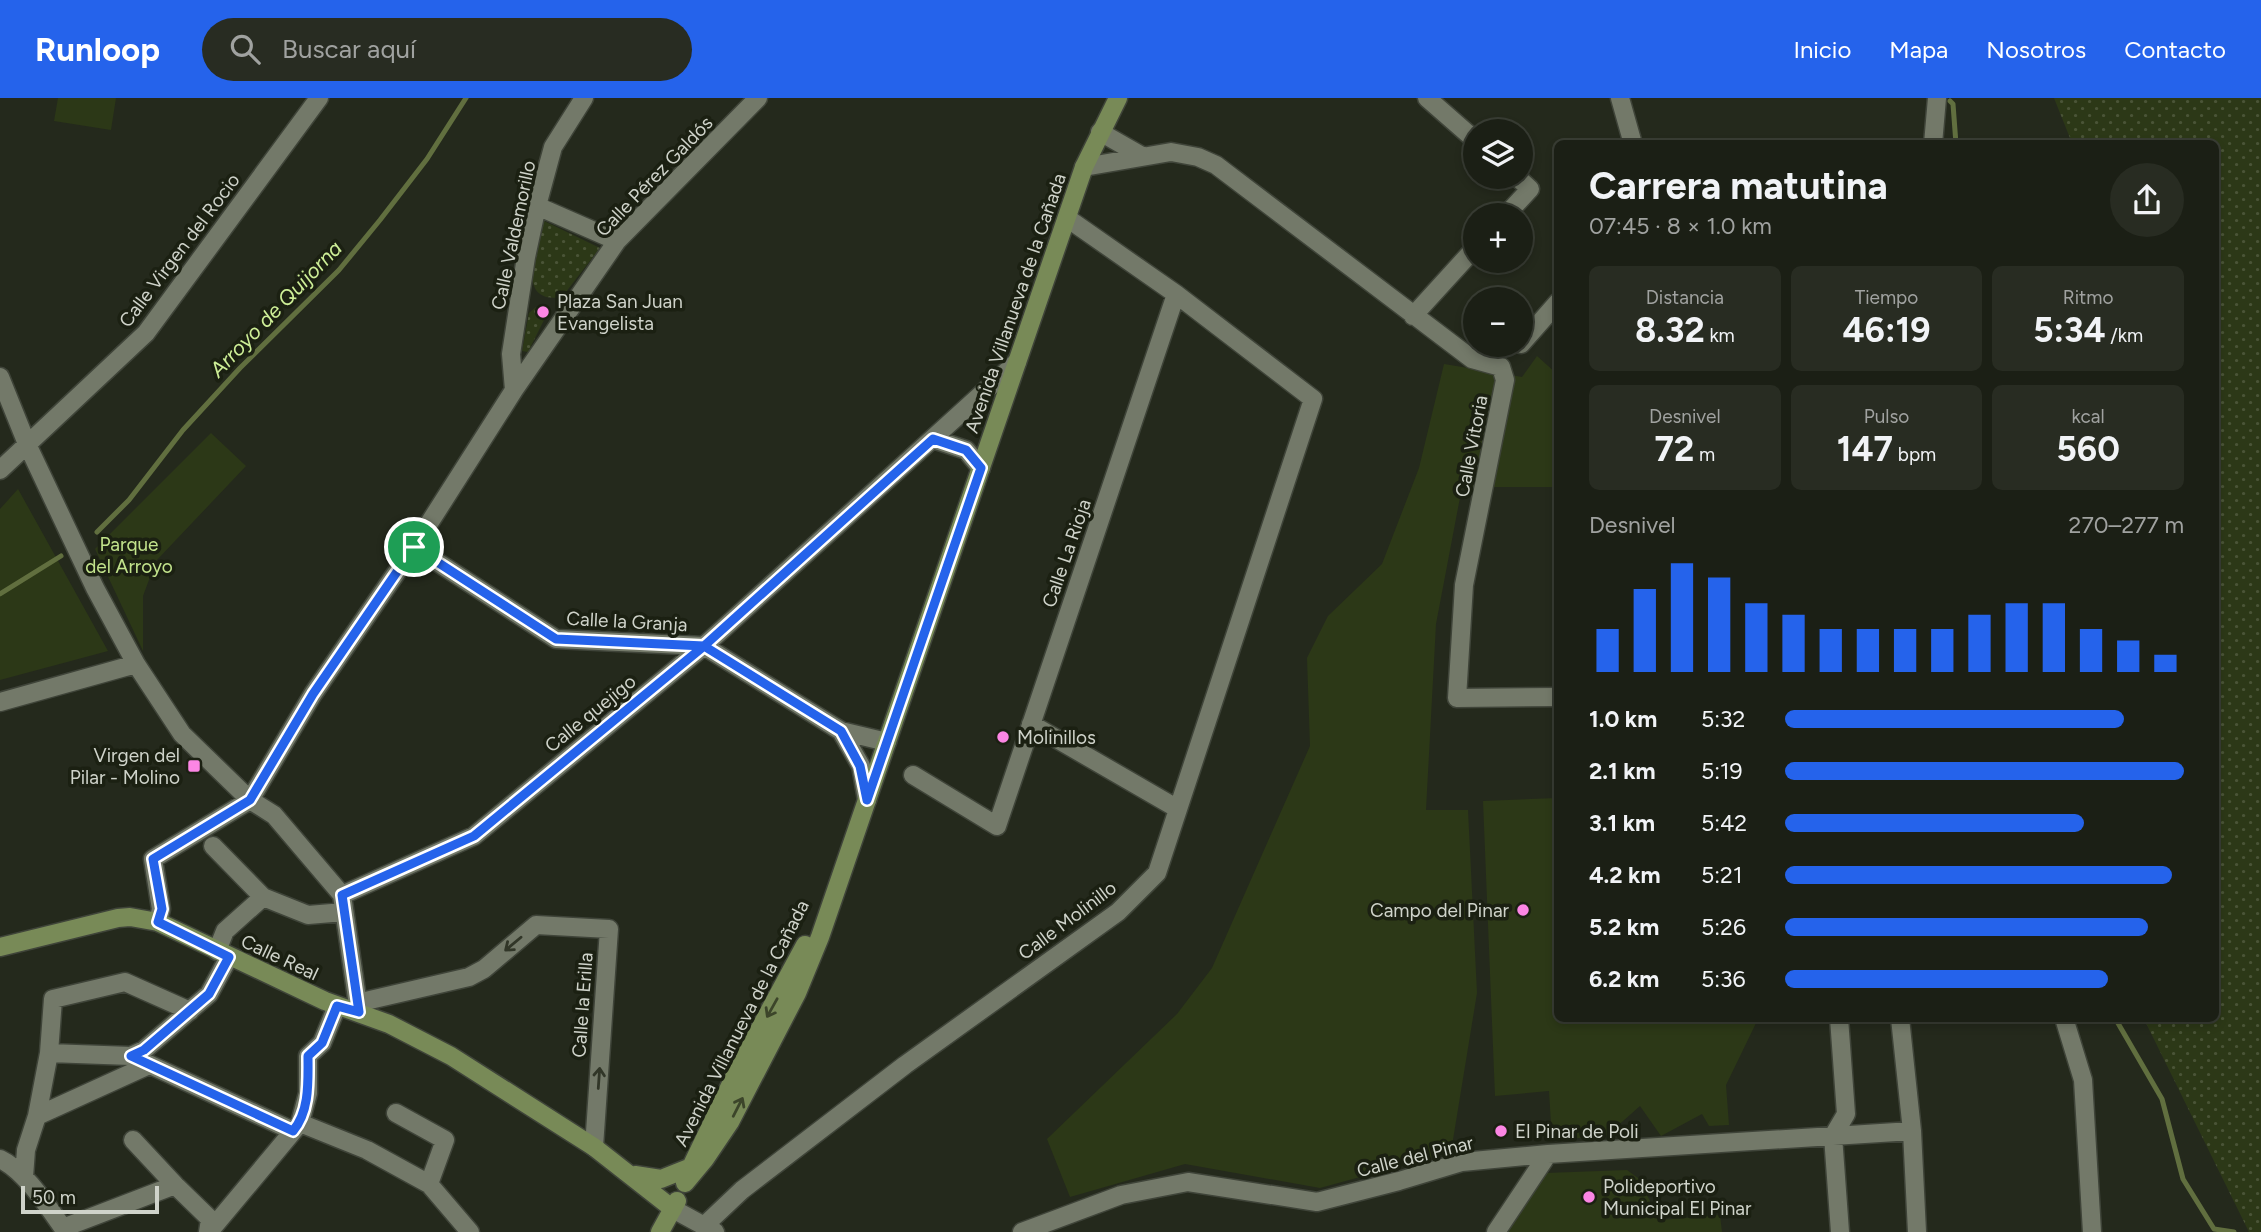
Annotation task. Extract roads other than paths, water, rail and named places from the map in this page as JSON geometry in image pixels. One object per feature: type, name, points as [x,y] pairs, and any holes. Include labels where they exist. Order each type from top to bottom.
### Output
[{"type":"main road","name":"Avenida Villanueva de la Cañada","points":[[660,1232],[738,1067],[837,882],[1084,167],[1118,98]]},
{"type":"main road","name":"Calle Real","points":[[0,947],[118,918],[130,917],[158,922],[337,1006],[358,1007],[451,1056],[594,1147],[673,1209]]},
{"type":"main road","name":"Calle Real","points":[[631,1174],[662,1180],[688,1175]]},
{"type":"street","name":"Calle Virgen del Rocio","points":[[0,470],[146,333],[319,98]]},
{"type":"street","name":"Calle Valdemorillo","points":[[514,390],[511,355],[537,206],[553,147],[584,98]]},
{"type":"street","name":"Calle Pérez Galdós","points":[[250,800],[313,694],[414,547],[514,390],[617,241],[758,98]]},
{"type":"street","points":[[1427,98],[1463,130]]},
{"type":"street","points":[[1620,98],[1632,140]]},
{"type":"street","points":[[1933,140],[1937,98]]},
{"type":"street","points":[[1100,132],[1142,156]]},
{"type":"street","points":[[1084,167],[1171,152],[1198,157],[1216,165],[1472,359],[1501,367],[1509,357]]},
{"type":"street","points":[[537,206],[617,241]]},
{"type":"street","points":[[1067,218],[1176,294]]},
{"type":"street","points":[[1413,316],[1463,261]]},
{"type":"street","name":"Calle Molinillo","points":[[710,1229],[742,1190],[905,1065],[1118,912],[1157,873],[1313,399],[1176,294]]},
{"type":"street","name":"Calle La Rioja","points":[[913,775],[997,826],[1176,294]]},
{"type":"street","points":[[1533,330],[1554,306]]},
{"type":"street","name":"Calle quejigo","points":[[263,897],[308,915],[343,904],[474,836],[704,646],[1017,362]]},
{"type":"street","name":"Calle Vitoria","points":[[1501,367],[1505,380],[1464,585],[1457,698],[1554,697]]},
{"type":"street","points":[[0,377],[27,444],[95,588],[136,664],[182,734],[250,800],[275,815],[343,904],[358,1007]]},
{"type":"street","points":[[933,439],[966,450],[981,468]]},
{"type":"street","name":"Calle la Granja","points":[[414,547],[556,639],[704,646],[841,731],[887,742]]},
{"type":"street","points":[[0,702],[136,664]]},
{"type":"street","points":[[1031,724],[1178,809]]},
{"type":"street","name":"Calle la Granja","points":[[841,731],[860,766],[867,800]]},
{"type":"street","points":[[158,922],[162,909],[153,859],[250,800]]},
{"type":"street","points":[[131,1056],[144,1050],[209,994],[223,954],[225,931],[263,897],[213,846]]},
{"type":"street","name":"Calle la Erilla","points":[[358,1007],[469,977],[484,970],[536,926],[609,929],[594,1147]]},
{"type":"street","points":[[24,1177],[26,1150],[37,1116],[49,1053],[53,999],[125,982],[190,1011]]},
{"type":"street","points":[[208,1232],[296,1127],[308,1093],[308,1056],[322,1043],[337,1006]]},
{"type":"street","points":[[1839,1022],[1846,1114],[1833,1136],[1840,1232]]},
{"type":"street","points":[[1900,1022],[1912,1131],[1917,1232]]},
{"type":"street","points":[[2065,1022],[2083,1080],[2092,1232]]},
{"type":"street","points":[[49,1053],[131,1056],[296,1127],[367,1150],[429,1184],[470,1232]]},
{"type":"street","points":[[37,1116],[149,1065]]},
{"type":"street","points":[[396,1113],[445,1140],[429,1184]]},
{"type":"street","name":"Calle del Pinar","points":[[1022,1232],[1121,1195],[1188,1182],[1317,1202],[1462,1162],[1912,1131]]},
{"type":"street","points":[[133,1139],[210,1219],[208,1232]]},
{"type":"street","points":[[1496,1232],[1548,1154]]},
{"type":"street","points":[[0,1159],[24,1177],[64,1230],[175,1185]]},
{"type":"street","name":"Calle Real","points":[[673,1209],[710,1229]]},
{"type":"waterway","name":"Arroyo de Quijorna","points":[[97,532],[129,500],[183,430],[240,368],[339,270],[427,159],[466,98]]},
{"type":"waterway","points":[[1950,101],[1953,104],[1956,140]]},
{"type":"waterway","name":"Arroyo de Quijorna","points":[[0,594],[61,556]]},
{"type":"waterway","points":[[2117,1022],[2162,1099],[2183,1179],[2214,1229],[2234,1232]]},
{"type":"place","name":"Plaza San Juan Evangelista","points":[[543,312]]},
{"type":"place","name":"Molinillos","points":[[1003,737]]},
{"type":"place","name":"Virgen del Pilar - Molino","points":[[194,766]]},
{"type":"place","name":"Campo del Pinar","points":[[1523,910]]},
{"type":"place","name":"El Pinar de Poli","points":[[1501,1131]]},
{"type":"place","name":"Polideportivo Municipal El Pinar","points":[[1589,1197]]},
{"type":"park label","name":"Parque del Arroyo","points":[[129,555]]}]
